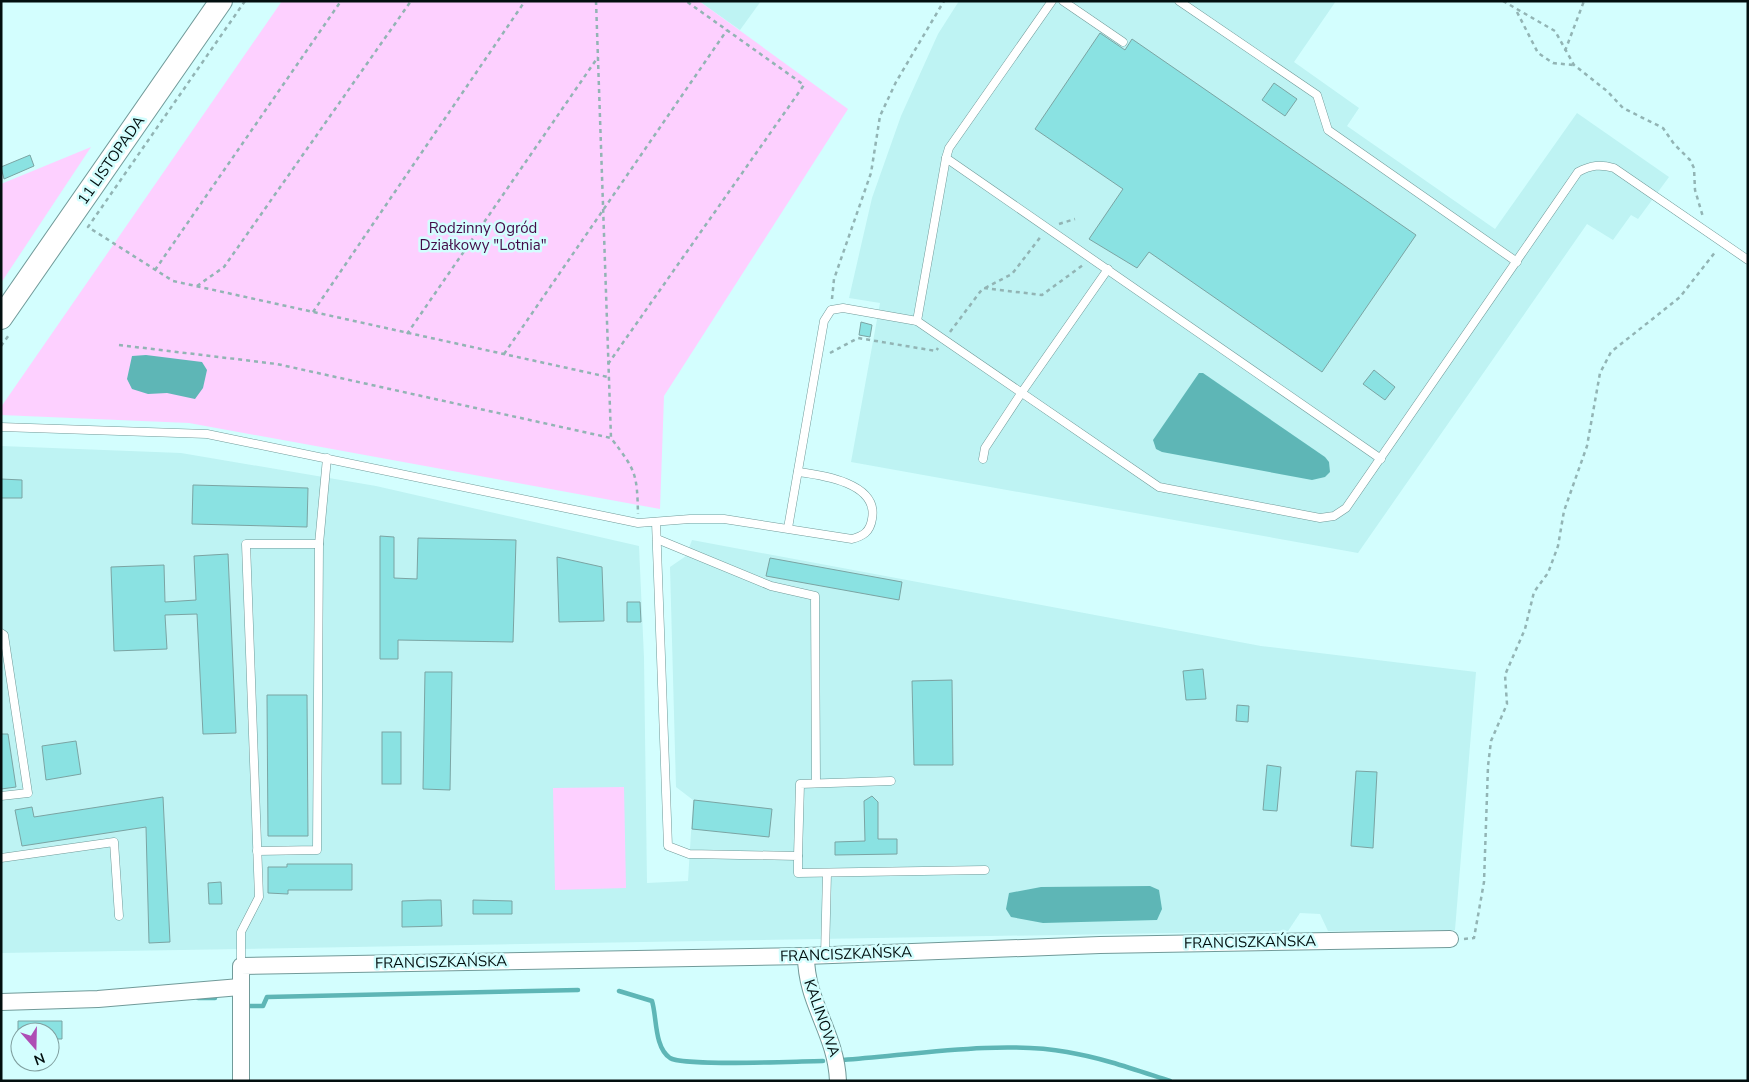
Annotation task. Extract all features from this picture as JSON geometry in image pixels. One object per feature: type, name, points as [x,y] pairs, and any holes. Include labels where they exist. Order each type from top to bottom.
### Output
[{"type":"street","name":"11 LISTOPADA","points":[[1,318],[221,1]]},
{"type":"street","name":"FRANCISZKAŃSKA","points":[[241,966],[806,956],[1090,946],[1450,939]]},
{"type":"street","name":"KALINOWA","points":[[806,956],[806,975],[811,996],[832,1042],[837,1060],[838,1081]]},
{"type":"street","points":[[241,966],[241,1081]]},
{"type":"street","points":[[1,1002],[98,999],[240,987]]},
{"type":"lane","points":[[917,321],[946,158],[950,148],[1052,1]]},
{"type":"lane","points":[[1063,1],[1123,42]]},
{"type":"lane","points":[[1179,1],[1317,95],[1328,130],[1517,262]]},
{"type":"lane","points":[[946,158],[1381,459]]},
{"type":"lane","points":[[788,528],[824,320],[831,310],[843,308],[917,321],[1159,487],[1320,518],[1334,516],[1346,508],[1578,172],[1590,166],[1604,165],[1614,168],[1748,260]]},
{"type":"lane","points":[[982,459],[985,448],[1022,392],[1108,269]]},
{"type":"lane","points":[[1,427],[189,432],[327,458],[638,523],[690,519],[724,520],[852,539],[864,536],[871,526],[873,516],[870,502],[862,492],[846,482],[820,475],[798,472]]},
{"type":"lane","points":[[257,851],[317,850],[319,544],[327,458]]},
{"type":"lane","points":[[656,522],[668,846],[689,854],[798,856]]},
{"type":"lane","points":[[657,539],[772,586],[815,596],[816,783]]},
{"type":"lane","points":[[241,966],[241,932],[259,897],[246,544],[319,544]]},
{"type":"lane","points":[[1,633],[4,635],[28,793],[1,796]]},
{"type":"lane","points":[[891,781],[800,784],[798,873],[985,870]]},
{"type":"lane","points":[[1,858],[114,842],[119,916]]},
{"type":"lane","points":[[825,955],[827,873]]},
{"type":"path","points":[[246,1],[88,227],[173,281],[608,377]]},
{"type":"path","points":[[155,270],[341,1]]},
{"type":"path","points":[[197,286],[224,267],[411,1]]},
{"type":"path","points":[[313,312],[525,1]]},
{"type":"path","points":[[596,1],[611,438],[632,466],[638,483],[638,505]]},
{"type":"path","points":[[608,365],[804,85],[686,1]]},
{"type":"path","points":[[831,310],[834,279],[871,173],[880,116],[896,82],[944,1]]},
{"type":"path","points":[[1503,1],[1555,31],[1574,65],[1607,91],[1623,108],[1658,123],[1674,144],[1690,160],[1694,168],[1695,190],[1708,232]]},
{"type":"path","points":[[1565,51],[1584,1]]},
{"type":"path","points":[[1516,10],[1538,53],[1553,63],[1574,65]]},
{"type":"path","points":[[504,354],[727,30]]},
{"type":"path","points":[[407,334],[598,58]]},
{"type":"path","points":[[817,360],[858,338],[936,351],[983,288],[1012,274],[1035,242],[1049,229],[1075,219]]},
{"type":"path","points":[[1450,939],[1474,938],[1484,882],[1488,766],[1491,741],[1507,704],[1505,675],[1526,629],[1534,592],[1548,573],[1558,546],[1564,511],[1587,446],[1600,373],[1612,352],[1680,297],[1723,242]]},
{"type":"path","points":[[983,288],[1042,295],[1093,259]]},
{"type":"path","points":[[119,345],[277,364],[611,438]]},
{"type":"shaded area","points":[[699,1],[761,1],[740,30]]},
{"type":"shaded area","points":[[959,1],[1336,1],[1294,62],[1359,108],[1347,126],[1495,229],[1577,113],[1669,177],[1638,219],[1631,215],[1613,240],[1587,224],[1358,553],[851,462],[880,303],[849,298],[872,198],[901,116],[938,34]]},
{"type":"shaded area","points":[[146,355],[202,362],[207,370],[203,388],[195,399],[167,393],[148,394],[132,389],[127,379],[132,356]]},
{"type":"shaded area","points":[[1199,373],[1203,373],[1325,457],[1329,462],[1330,472],[1325,477],[1312,480],[1162,452],[1156,449],[1153,440]]},
{"type":"shaded area","points":[[1,446],[181,453],[376,486],[639,546],[644,658],[647,883],[688,881],[693,800],[676,787],[670,567],[686,556],[692,540],[1261,646],[1476,672],[1455,930],[1328,931],[1320,914],[1300,913],[1288,931],[1,953]]},
{"type":"shaded area","points":[[1150,886],[1159,890],[1162,909],[1157,920],[1043,923],[1011,917],[1006,909],[1009,893],[1041,887]]},
{"type":"green space","name":"Rodzinny Ogród Działkowy \"Lotnia\"","points":[[282,1],[699,1],[848,109],[664,396],[660,509],[189,423],[1,415],[1,407]]},
{"type":"green space","points":[[91,147],[1,283],[1,184]]},
{"type":"green space","points":[[624,787],[626,888],[555,890],[553,788]]},
{"type":"building","points":[[1100,33],[1125,50],[1132,39],[1416,235],[1322,372],[1149,252],[1137,268],[1089,239],[1123,189],[1035,129]]},
{"type":"building","points":[[1274,83],[1297,99],[1285,116],[1262,100]]},
{"type":"building","points":[[30,155],[34,166],[4,179],[1,167]]},
{"type":"building","points":[[861,322],[872,325],[870,337],[859,335]]},
{"type":"building","points":[[1374,370],[1395,387],[1385,400],[1363,384]]},
{"type":"building","points":[[1,479],[22,480],[22,498],[1,498]]},
{"type":"building","points":[[193,485],[308,488],[307,527],[192,524]]},
{"type":"building","points":[[380,536],[394,537],[394,578],[417,579],[418,538],[516,540],[513,642],[398,640],[398,659],[380,659]]},
{"type":"building","points":[[228,554],[236,733],[203,734],[197,614],[165,615],[167,649],[114,651],[111,567],[164,565],[165,602],[196,600],[194,556]]},
{"type":"building","points":[[557,557],[602,567],[604,621],[559,622]]},
{"type":"building","points":[[770,558],[902,582],[899,600],[766,576]]},
{"type":"building","points":[[627,602],[640,602],[641,622],[627,622]]},
{"type":"building","points":[[1203,669],[1206,699],[1186,700],[1183,671]]},
{"type":"building","points":[[425,672],[452,672],[450,790],[423,789]]},
{"type":"building","points":[[952,680],[953,765],[914,765],[912,681]]},
{"type":"building","points":[[267,695],[307,695],[308,836],[268,836]]},
{"type":"building","points":[[1237,705],[1249,706],[1248,722],[1236,721]]},
{"type":"building","points":[[382,732],[401,732],[401,784],[382,784]]},
{"type":"building","points":[[1,734],[8,734],[16,787],[1,789]]},
{"type":"building","points":[[76,741],[81,774],[46,780],[42,746]]},
{"type":"building","points":[[1267,765],[1281,767],[1277,811],[1263,810]]},
{"type":"building","points":[[1356,771],[1377,772],[1373,848],[1351,846]]},
{"type":"building","points":[[872,796],[878,802],[878,839],[897,839],[897,854],[835,855],[835,842],[865,841],[864,801]]},
{"type":"building","points":[[163,797],[170,942],[149,943],[146,827],[22,846],[15,810],[32,807],[34,817]]},
{"type":"building","points":[[694,800],[772,809],[769,837],[692,829]]},
{"type":"building","points":[[287,864],[352,864],[352,890],[288,890],[288,894],[268,893],[268,867],[287,867]]},
{"type":"building","points":[[221,882],[222,904],[209,904],[208,883]]},
{"type":"building","points":[[441,900],[442,926],[402,927],[402,901]]},
{"type":"building","points":[[473,900],[512,901],[512,914],[473,914]]},
{"type":"building","points":[[62,1021],[62,1039],[60,1039],[60,1022],[18,1022]]},
{"type":"waterway","points":[[248,1006],[263,1006],[267,997],[578,990]]},
{"type":"waterway","points":[[619,991],[652,1001],[661,1047],[670,1058],[680,1061],[719,1063],[823,1061]]},
{"type":"waterway","points":[[198,998],[215,998]]},
{"type":"waterway","points":[[843,1060],[927,1052],[1013,1047],[1067,1052],[1119,1065],[1170,1081]]}]
